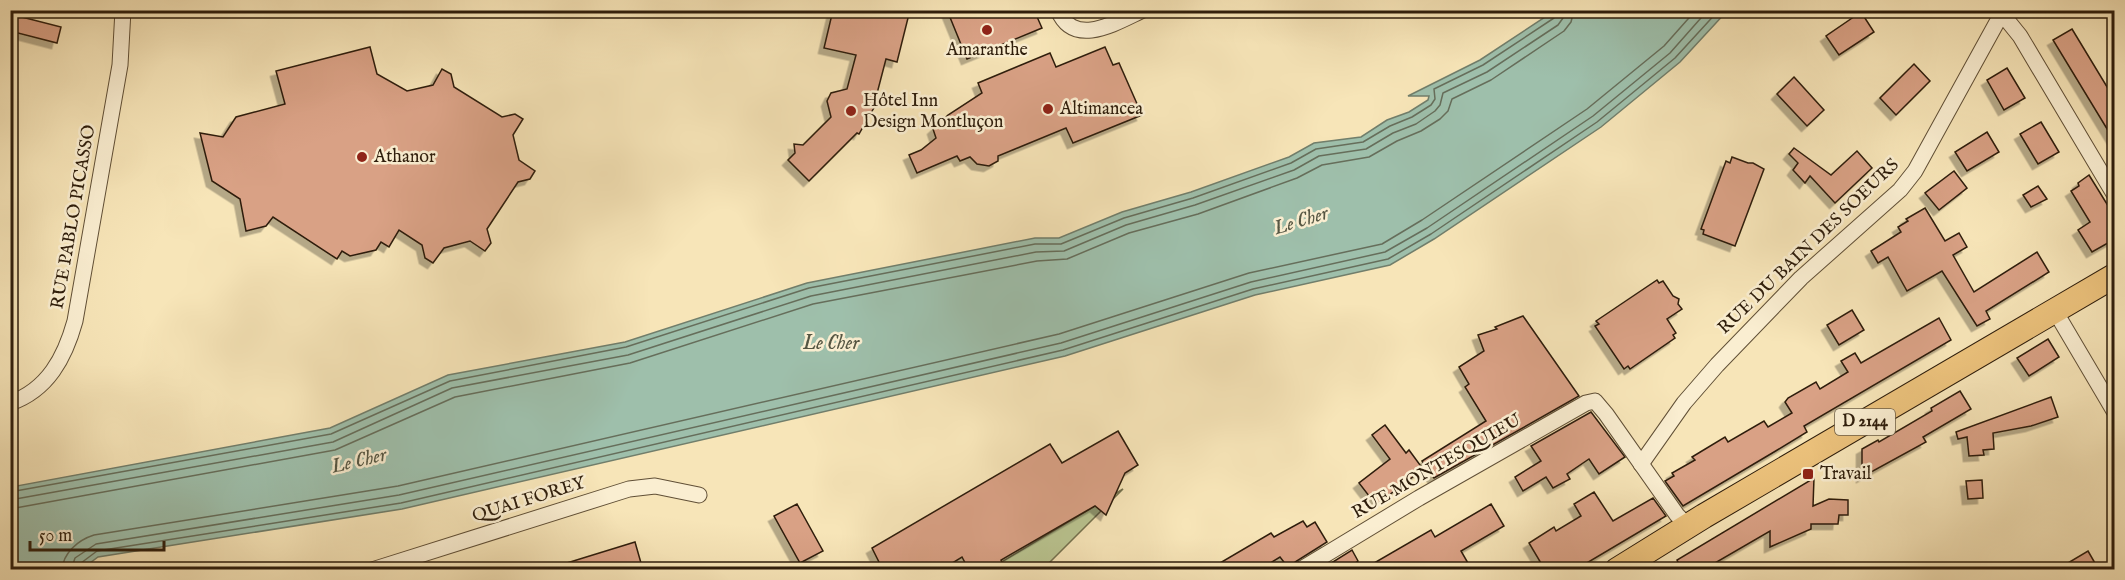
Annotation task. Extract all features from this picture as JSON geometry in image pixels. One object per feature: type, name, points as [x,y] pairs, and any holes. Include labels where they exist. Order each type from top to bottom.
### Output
[{"type":"main road","name":"D 2144","points":[[1617,570],[1644,562],[1688,526],[2115,276]]},
{"type":"street","name":"RUE PABLO PICASSO","points":[[10,403],[34,392],[48,379],[69,344],[120,65],[123,10]]},
{"type":"street","points":[[1058,10],[1071,26],[1080,30],[1095,31],[1143,10]]},
{"type":"street","points":[[2000,12],[2020,36],[2115,194]]},
{"type":"street","name":"RUE DU BAIN DES SOEURS","points":[[1641,464],[1684,403],[1717,365],[1800,278],[1900,190],[1915,171],[2000,12]]},
{"type":"street","points":[[2055,311],[2115,411]]},
{"type":"street","name":"RUE MONTESQUIEU","points":[[1300,570],[1419,498],[1586,403],[1595,401],[1601,406],[1641,464]]},
{"type":"street","points":[[1641,464],[1688,526]]},
{"type":"street","name":"QUAI FOREY","points":[[372,570],[629,489],[655,486],[699,495]]},
{"type":"green space","points":[[1123,489],[1043,569],[990,569]]},
{"type":"water","name":"Le Cher","points":[[1562,11],[1727,11],[1680,62],[1601,127],[1434,239],[1390,265],[1255,295],[1065,356],[402,509],[98,557],[82,569],[11,569],[11,487],[330,428],[448,375],[625,342],[807,283],[1035,238],[1059,238],[1122,212],[1191,192],[1289,157],[1314,143],[1361,137],[1387,120],[1409,112],[1428,100],[1429,96],[1408,96],[1480,60],[1551,13]]},
{"type":"building","points":[[833,10],[910,10],[897,62],[886,59],[875,106],[859,134],[857,133],[809,181],[788,160],[795,153],[794,144],[803,145],[831,117],[827,101],[831,93],[847,89],[856,55],[824,48]]},
{"type":"building","name":"Amaranthe","points":[[947,10],[1034,10],[1042,28],[967,59]]},
{"type":"building","points":[[1861,12],[1874,32],[1839,55],[1826,36]]},
{"type":"building","points":[[10,14],[61,27],[57,43],[10,31]]},
{"type":"building","points":[[2072,29],[2115,100],[2115,142],[2053,40]]},
{"type":"building","name":"Athanor","points":[[370,47],[377,74],[407,91],[433,85],[442,69],[451,74],[454,87],[502,117],[515,114],[523,119],[513,135],[519,160],[535,171],[530,179],[518,182],[487,229],[491,243],[485,251],[470,241],[444,248],[433,263],[425,258],[422,245],[399,230],[389,247],[381,242],[376,250],[350,256],[342,251],[337,259],[273,217],[266,226],[246,231],[240,199],[212,181],[200,133],[223,137],[236,117],[285,104],[276,71]]},
{"type":"building","name":"Altimancea","points":[[1105,47],[1113,65],[1119,63],[1142,115],[1073,143],[1066,128],[998,156],[998,161],[989,166],[977,164],[970,157],[960,161],[957,156],[917,173],[909,155],[921,150],[936,138],[933,129],[948,115],[982,93],[978,83],[1050,53],[1056,67]]},
{"type":"building","points":[[1914,64],[1930,81],[1896,115],[1880,98]]},
{"type":"building","points":[[2007,68],[2025,98],[2004,110],[1987,80]]},
{"type":"building","points":[[1794,77],[1824,110],[1807,126],[1777,94]]},
{"type":"building","points":[[2041,122],[2059,152],[2038,164],[2020,134]]},
{"type":"building","points":[[1987,132],[1999,152],[1967,171],[1955,152]]},
{"type":"building","points":[[1794,148],[1831,175],[1857,151],[1872,168],[1835,203],[1810,176],[1805,183],[1793,170],[1798,163],[1789,154]]},
{"type":"building","points":[[1732,157],[1764,169],[1735,246],[1703,234],[1704,230],[1701,229],[1726,161],[1730,163]]},
{"type":"building","points":[[1954,171],[1967,188],[1939,210],[1925,193]]},
{"type":"building","points":[[2089,175],[2115,217],[2115,239],[2092,252],[2078,230],[2090,222],[2071,191]]},
{"type":"building","points":[[2038,186],[2047,199],[2031,207],[2023,195]]},
{"type":"building","points":[[1925,208],[1945,241],[1959,233],[1967,247],[1953,255],[1974,292],[2037,252],[2049,272],[1986,311],[1990,319],[1977,326],[1942,271],[1907,291],[1888,257],[1878,263],[1871,251],[1901,232],[1898,227],[1908,221],[1906,219]]},
{"type":"building","points":[[1657,280],[1659,283],[1663,281],[1673,296],[1679,299],[1678,304],[1682,309],[1667,319],[1676,333],[1673,335],[1675,338],[1630,369],[1628,366],[1624,369],[1595,326],[1599,324],[1596,321]]},
{"type":"building","points":[[1852,310],[1864,330],[1839,345],[1827,325]]},
{"type":"building","points":[[1523,316],[1579,396],[1434,478],[1422,461],[1486,421],[1465,387],[1469,384],[1459,367],[1484,351],[1478,335],[1497,329],[1495,327]]},
{"type":"building","points":[[1939,318],[1951,340],[1804,426],[1807,432],[1774,452],[1683,506],[1665,481],[1674,476],[1672,473],[1695,460],[1692,457],[1725,437],[1728,442],[1764,421],[1768,427],[1792,413],[1785,402],[1788,398],[1816,382],[1820,389],[1848,372],[1841,361],[1855,353],[1861,363]]},
{"type":"building","points":[[2048,339],[2059,357],[2029,376],[2017,358]]},
{"type":"building","points":[[1960,391],[1971,409],[1923,437],[1926,442],[1862,477],[1862,449],[1878,440],[1879,442],[1932,411],[1931,408]]},
{"type":"building","points":[[2051,397],[2058,417],[2031,426],[1993,433],[1994,449],[1983,450],[1984,455],[1969,456],[1967,437],[1958,439],[1956,432]]},
{"type":"building","points":[[1591,412],[1625,457],[1599,474],[1589,459],[1567,474],[1570,479],[1553,488],[1546,477],[1523,491],[1515,477],[1541,461],[1531,446]]},
{"type":"building","points":[[1385,425],[1406,453],[1409,450],[1423,469],[1376,505],[1359,483],[1390,459],[1372,435]]},
{"type":"building","points":[[1118,431],[1138,465],[1125,473],[1106,515],[1095,506],[1001,560],[1002,563],[992,570],[969,570],[962,557],[941,570],[883,570],[872,548],[1050,444],[1062,463]]},
{"type":"building","points":[[1814,478],[1813,506],[1829,499],[1848,500],[1848,515],[1839,515],[1838,524],[1811,524],[1811,529],[1770,547],[1770,531],[1703,570],[1682,570],[1677,560]]},
{"type":"building","points":[[1982,480],[1983,498],[1968,499],[1966,481]]},
{"type":"building","points":[[1594,492],[1613,521],[1653,498],[1666,516],[1575,570],[1545,570],[1529,543],[1554,527],[1556,531],[1581,516],[1574,504]]},
{"type":"building","points":[[797,504],[823,551],[800,563],[774,516]]},
{"type":"building","points":[[1491,504],[1504,526],[1461,551],[1472,570],[1362,570],[1431,530],[1435,537]]},
{"type":"building","points":[[1303,521],[1307,527],[1315,522],[1327,542],[1295,562],[1290,570],[1280,557],[1259,570],[1208,570],[1271,533],[1274,537]]},
{"type":"building","points":[[635,542],[643,570],[558,570],[557,566]]},
{"type":"building","points":[[1352,550],[1358,561],[1345,570],[1320,570]]},
{"type":"building","points":[[2088,551],[2099,570],[2056,570]]},
{"type":"place","name":"Amaranthe","points":[[987,30]]},
{"type":"place","name":"Altimancea","points":[[1048,109]]},
{"type":"place","name":"Hôtel Inn Design Montluçon","points":[[851,111]]},
{"type":"place","name":"Athanor","points":[[362,157]]},
{"type":"place","name":"Travail","points":[[1808,474]]}]
